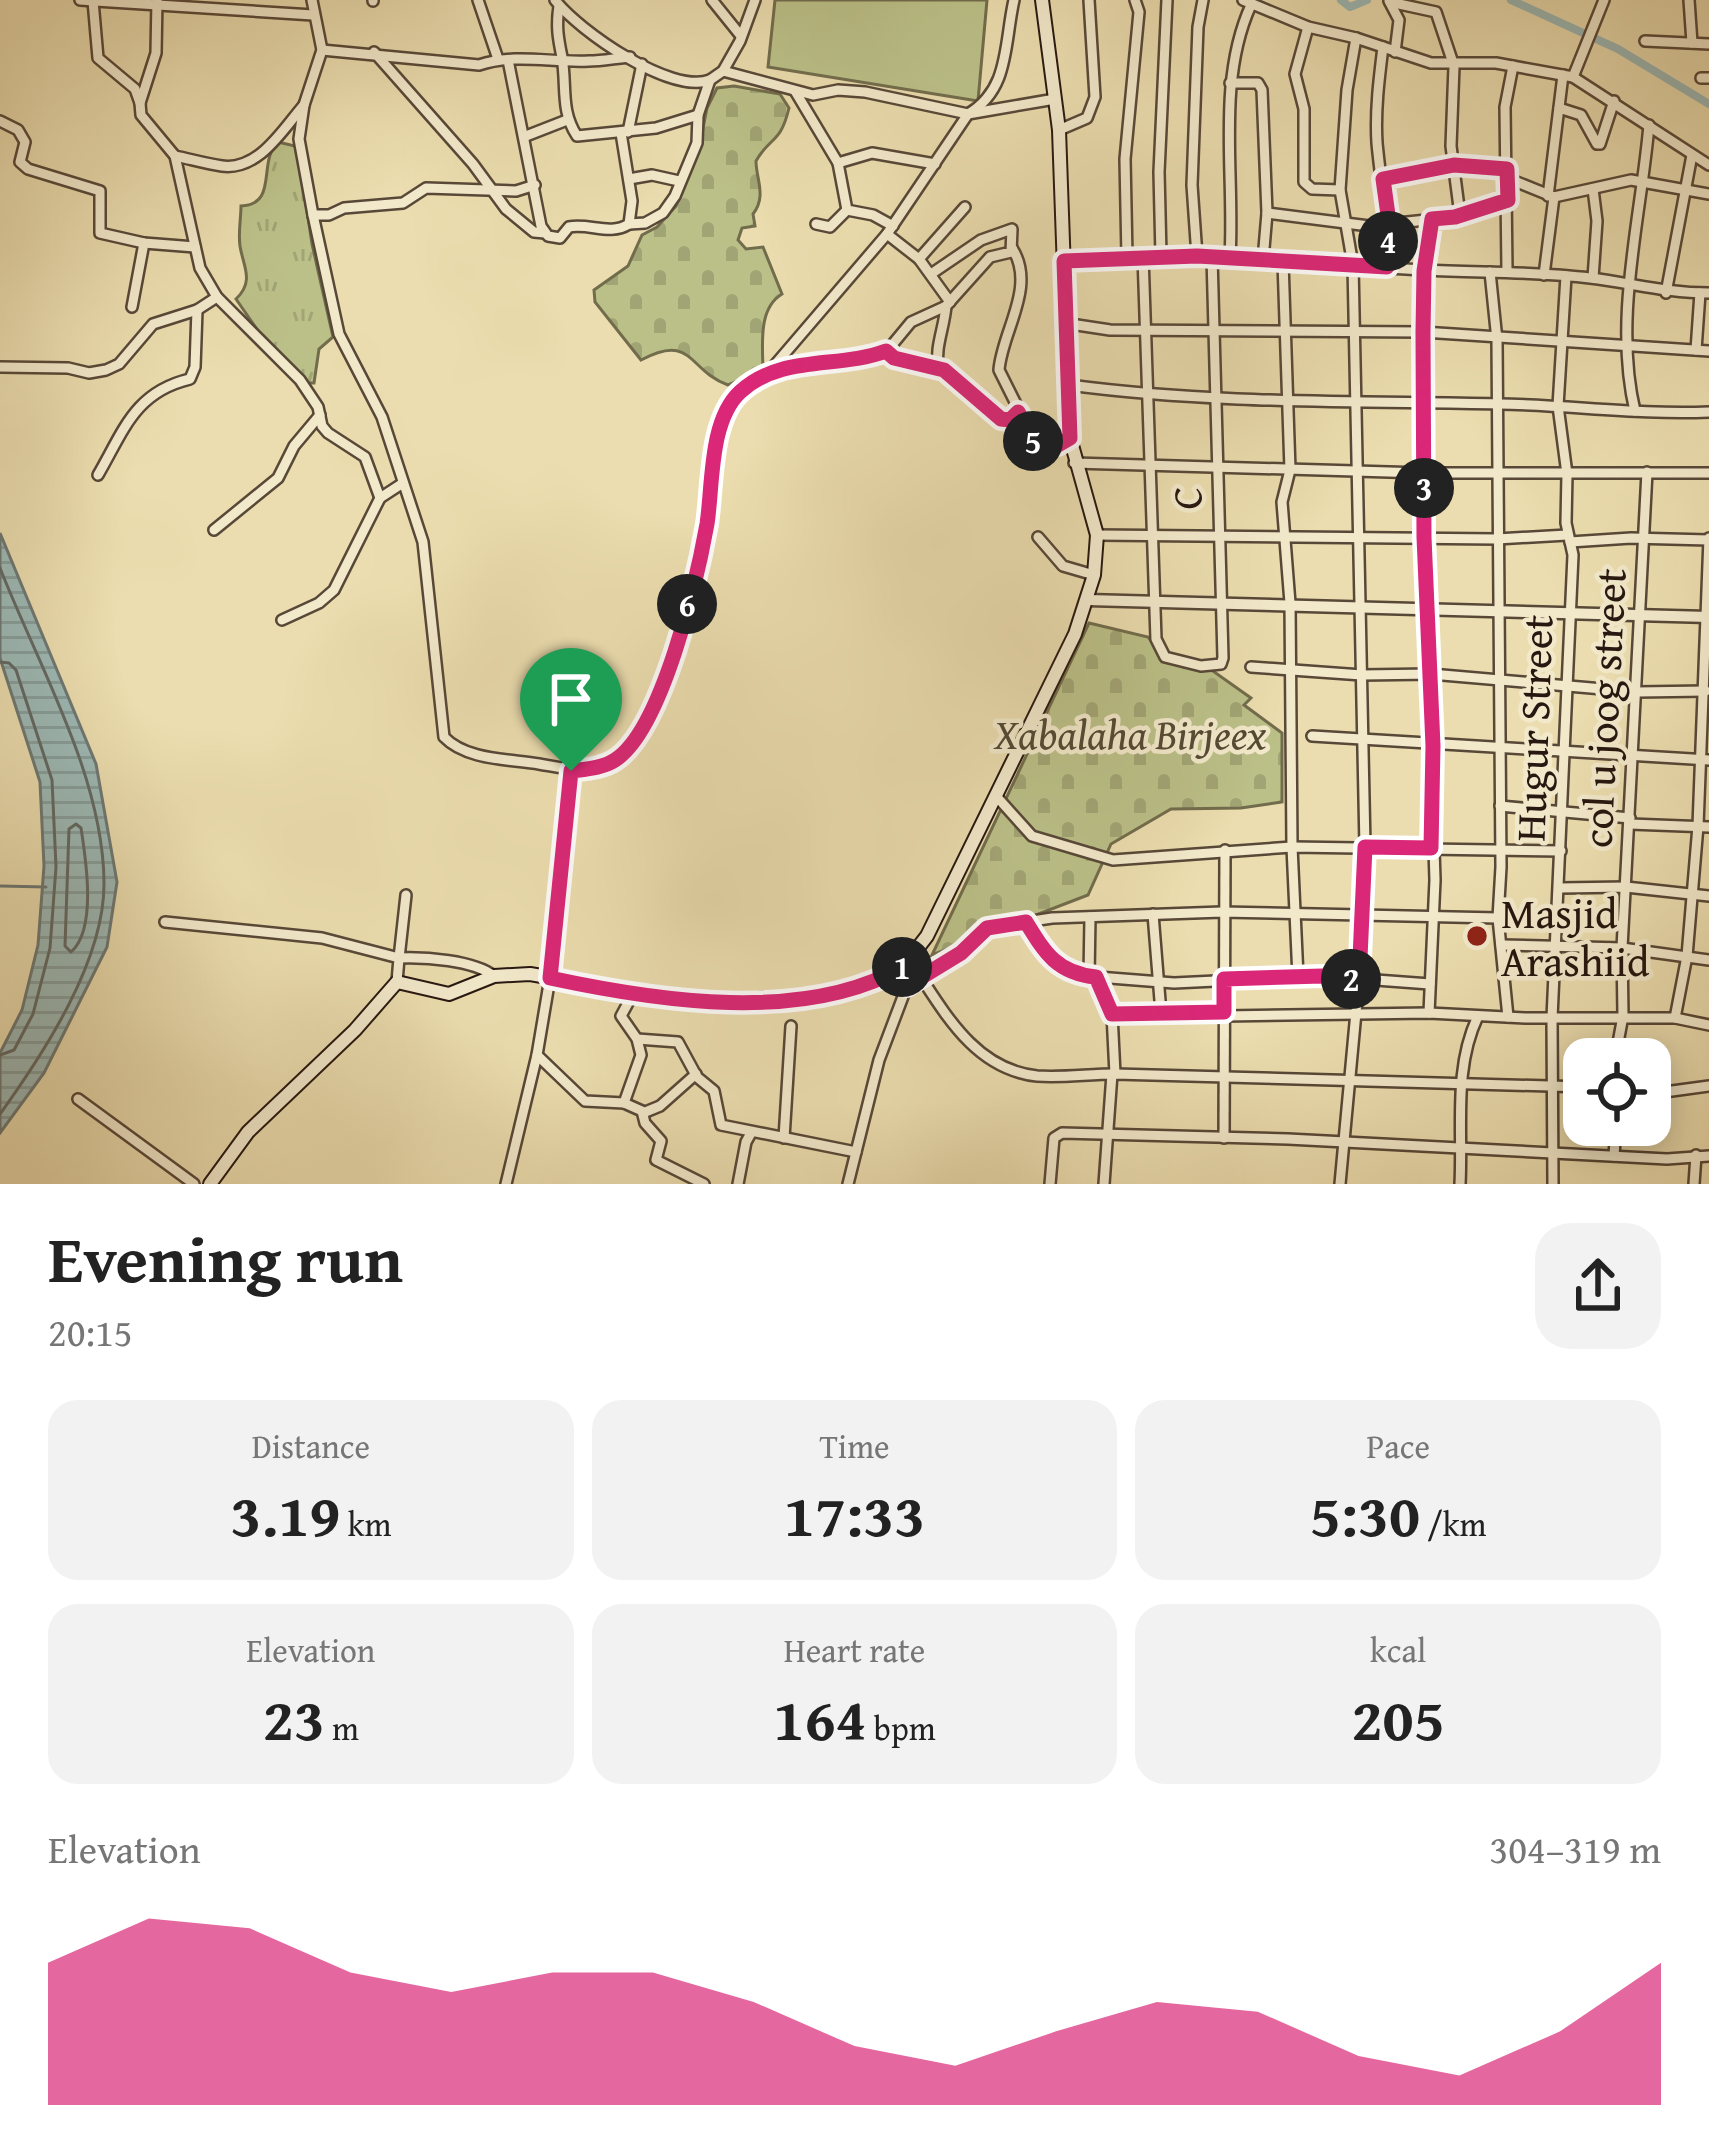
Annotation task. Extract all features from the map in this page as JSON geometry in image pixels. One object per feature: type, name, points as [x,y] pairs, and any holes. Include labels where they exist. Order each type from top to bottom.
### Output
[{"type":"main road","points":[[210,1184],[248,1132],[355,1030],[397,982],[448,994],[494,976],[530,974],[712,1003],[784,998],[847,991],[879,981],[903,967],[927,936],[997,797],[1088,600],[1094,575],[1097,535],[1070,438],[1058,130],[1042,0]]},
{"type":"street","points":[[80,0],[313,15]]},
{"type":"street","points":[[312,0],[322,50],[304,105],[299,139],[313,215],[339,334],[382,417],[423,542],[444,736],[454,747],[571,771],[611,764],[625,753],[658,701],[697,571],[717,444],[729,404],[742,389],[768,374],[819,359],[855,361],[886,351],[911,322],[948,304],[990,257],[1011,253],[1012,230],[999,231],[931,274]]},
{"type":"street","points":[[494,0],[480,4],[503,59],[526,136],[544,233]]},
{"type":"street","points":[[712,0],[741,36]]},
{"type":"street","points":[[557,3],[630,57],[686,84],[710,80],[723,71],[755,0]]},
{"type":"street","points":[[768,374],[890,230],[968,114],[987,102],[996,89],[1014,0]]},
{"type":"street","points":[[1058,130],[1087,118],[1094,101],[1089,0]]},
{"type":"street","points":[[1127,256],[1125,159],[1138,29],[1135,0]]},
{"type":"street","points":[[1161,256],[1159,172],[1166,0]]},
{"type":"street","points":[[1197,256],[1192,185],[1203,0]]},
{"type":"street","points":[[1544,274],[1559,108],[1568,76],[1604,0]]},
{"type":"street","points":[[1689,0],[1692,43]]},
{"type":"street","points":[[93,1],[98,58],[135,89],[141,116],[175,156],[200,268],[217,297],[300,380],[328,433],[365,457],[380,497]]},
{"type":"street","points":[[1389,1],[1400,20],[1395,52]]},
{"type":"street","points":[[1389,1],[1436,12],[1454,66],[1454,165],[1460,215]]},
{"type":"street","points":[[1230,257],[1230,83],[1232,53],[1247,2],[1308,27],[1454,66],[1479,62],[1568,76],[1615,101],[1709,165]]},
{"type":"street","points":[[140,103],[156,53],[157,3]]},
{"type":"street","points":[[557,3],[555,27],[567,120],[578,136],[625,132],[698,115]]},
{"type":"street","points":[[1308,27],[1295,74],[1304,109],[1304,182],[1312,189],[1340,190]]},
{"type":"street","points":[[1340,1184],[1359,980],[1365,847],[1353,265],[1340,190],[1356,38]]},
{"type":"street","points":[[1645,41],[1709,44]]},
{"type":"street","points":[[1383,47],[1377,94],[1389,222],[1387,267]]},
{"type":"street","points":[[322,50],[479,65],[503,59],[630,57]]},
{"type":"street","points":[[374,52],[492,190],[529,228],[554,238],[569,227],[607,231],[645,223],[663,213],[697,143],[698,115],[710,80]]},
{"type":"street","points":[[629,224],[632,201],[625,132],[642,64]]},
{"type":"street","points":[[1508,271],[1505,107],[1513,65]]},
{"type":"street","points":[[723,71],[813,94],[838,89],[865,92],[968,114],[1054,99]]},
{"type":"street","points":[[1230,83],[1261,86],[1267,213],[1263,260]]},
{"type":"street","points":[[794,90],[838,163],[847,210]]},
{"type":"street","points":[[1559,108],[1581,115],[1593,142],[1600,144],[1615,101]]},
{"type":"street","points":[[175,156],[221,166],[246,163],[259,156],[304,105]]},
{"type":"street","points":[[526,136],[567,120]]},
{"type":"street","points":[[0,121],[18,130],[25,142],[20,162],[28,170],[100,191],[100,232],[144,243],[195,247]]},
{"type":"street","points":[[1634,411],[1626,369],[1629,287],[1649,125]]},
{"type":"street","points":[[838,163],[872,153],[934,164]]},
{"type":"street","points":[[1666,293],[1692,154]]},
{"type":"street","points":[[1383,179],[1454,165],[1507,174],[1551,196],[1622,180],[1709,194]]},
{"type":"street","points":[[629,179],[652,176],[680,181]]},
{"type":"street","points":[[313,215],[403,203],[426,188],[516,191],[535,184]]},
{"type":"street","points":[[1592,278],[1597,221],[1593,188]]},
{"type":"street","points":[[1267,213],[1344,226],[1460,215],[1508,200]]},
{"type":"street","points":[[919,259],[965,206]]},
{"type":"street","points":[[816,224],[830,227],[847,210]]},
{"type":"street","points":[[847,210],[874,215],[931,274],[948,304],[943,333],[935,347],[938,369]]},
{"type":"street","points":[[1429,1012],[1435,880],[1423,332],[1424,271],[1432,219]]},
{"type":"street","points":[[132,307],[144,243]]},
{"type":"street","points":[[1012,248],[1018,257],[1019,298],[999,370],[1036,444],[1058,445],[1070,438]]},
{"type":"street","points":[[1143,256],[1152,601]]},
{"type":"street","name":"C","points":[[1152,601],[1162,654],[1213,667],[1221,664],[1212,257]]},
{"type":"street","points":[[1064,261],[1230,257],[1424,271],[1508,271],[1592,278],[1666,293],[1704,293],[1696,350]]},
{"type":"street","points":[[1283,262],[1290,470],[1282,502],[1290,603],[1298,977]]},
{"type":"street","points":[[1490,272],[1497,340],[1498,918],[1508,1017]]},
{"type":"street","name":"Hugur Street","points":[[1553,1184],[1552,1018],[1570,612],[1567,474],[1558,406],[1565,276]]},
{"type":"street","points":[[0,367],[106,370],[118,364],[153,324],[197,310],[217,297]]},
{"type":"street","points":[[98,475],[138,406],[164,385],[190,379],[195,367],[197,310]]},
{"type":"street","points":[[1064,323],[1146,329],[1423,332],[1709,351]]},
{"type":"street","points":[[886,351],[894,358],[938,369],[1001,419],[1010,420],[1018,412]]},
{"type":"street","points":[[1069,385],[1147,396],[1709,412]]},
{"type":"street","points":[[214,530],[278,478],[294,446],[320,415]]},
{"type":"street","points":[[1074,463],[1424,473],[1709,473]]},
{"type":"street","name":"col u joog street","points":[[1619,1038],[1648,472]]},
{"type":"street","points":[[282,620],[319,603],[334,590],[380,497],[403,483]]},
{"type":"street","points":[[1097,535],[1709,539],[1703,826],[1675,1018]]},
{"type":"street","points":[[1038,537],[1063,566],[1094,575]]},
{"type":"street","points":[[1088,600],[1709,617]]},
{"type":"street","points":[[1251,668],[1431,674],[1636,692],[1706,691]]},
{"type":"street","points":[[1312,736],[1704,759]]},
{"type":"street","points":[[506,1184],[538,1055],[571,771]]},
{"type":"street","points":[[997,797],[1032,836],[1104,859],[1292,848],[1561,850]]},
{"type":"street","points":[[1500,806],[1703,826]]},
{"type":"street","points":[[1224,1138],[1225,850]]},
{"type":"street","points":[[1560,888],[1626,887],[1709,896]]},
{"type":"street","points":[[397,982],[406,896]]},
{"type":"street","points":[[907,986],[961,953],[987,928],[1026,922],[1222,912],[1498,918]]},
{"type":"street","points":[[1153,914],[1161,1013]]},
{"type":"street","points":[[1090,916],[1092,977],[1112,1014],[1113,1074],[1104,1184]]},
{"type":"street","points":[[165,922],[322,938],[399,958],[456,961],[494,976]]},
{"type":"street","points":[[1026,922],[1051,962],[1092,977],[1158,981],[1298,977],[1430,984]]},
{"type":"street","points":[[1501,945],[1622,948],[1709,960]]},
{"type":"street","points":[[848,1184],[886,1037],[907,986],[903,967]]},
{"type":"street","points":[[922,980],[958,1033],[982,1054],[1014,1071],[1036,1076],[1563,1085]]},
{"type":"street","points":[[624,1103],[640,1060],[637,1039],[621,1016],[634,992]]},
{"type":"street","points":[[1112,1014],[1355,1017],[1429,1012],[1675,1018],[1709,1024]]},
{"type":"street","points":[[1460,1184],[1460,1081],[1464,1052],[1478,1016]]},
{"type":"street","points":[[784,1138],[791,1026]]},
{"type":"street","points":[[637,1039],[678,1042],[696,1074],[714,1091],[721,1125],[856,1151]]},
{"type":"street","points":[[538,1055],[584,1101],[624,1103],[644,1113]]},
{"type":"street","points":[[644,1113],[660,1106],[696,1074]]},
{"type":"street","points":[[1671,1091],[1709,1086]]},
{"type":"street","points":[[78,1100],[194,1184]]},
{"type":"street","points":[[644,1113],[645,1123],[661,1141],[656,1160],[704,1184]]},
{"type":"street","points":[[738,1184],[752,1133]]},
{"type":"street","points":[[1050,1184],[1057,1135],[1666,1159],[1709,1156]]},
{"type":"street","points":[[1614,1156],[1615,1146]]},
{"type":"street","points":[[1694,1184],[1696,1155]]},
{"type":"green space","points":[[775,0],[987,0],[978,101],[768,67]]},
{"type":"green space","points":[[734,86],[780,94],[789,108],[779,134],[756,161],[760,194],[753,214],[755,226],[742,228],[738,240],[746,249],[763,247],[782,294],[765,319],[763,373],[728,385],[681,352],[658,352],[641,360],[595,302],[594,290],[628,266],[642,235],[657,227],[676,206],[699,148],[707,108],[717,88]]},
{"type":"green space","points":[[278,142],[298,151],[333,337],[319,349],[314,383],[308,383],[263,338],[236,299],[246,280],[239,241],[241,206],[260,198]]},
{"type":"green space","name":"Xabalaha Birjeex","points":[[1089,623],[1148,637],[1162,654],[1213,671],[1251,698],[1244,705],[1282,733],[1282,802],[1171,809],[1111,844],[1088,895],[932,955]]},
{"type":"water","points":[[0,533],[96,764],[117,882],[107,947],[44,1073],[0,1133],[0,1053],[22,1010],[38,945],[44,866],[40,782],[0,658]]},
{"type":"waterway","points":[[1341,0],[1350,7],[1367,0]]},
{"type":"waterway","points":[[1511,0],[1618,49],[1709,104]]},
{"type":"waterway","points":[[0,886],[46,887]]},
{"type":"place","name":"Masjid Arashiid","points":[[1477,936]]},
{"type":"route","points":[[1454,165],[1507,169],[1508,200],[1455,217],[1432,219],[1424,271],[1423,332],[1431,848],[1365,847],[1359,980],[1322,976],[1224,979],[1224,1012],[1112,1014],[1096,977],[1069,972],[1051,962],[1026,922],[987,928],[961,953],[907,986],[903,967],[847,991],[712,1003],[550,978],[571,771],[611,764],[625,753],[658,701],[697,571],[720,434],[729,404],[742,389],[768,374],[819,359],[855,361],[886,351],[894,358],[944,370],[1001,419],[1010,420],[1018,412],[1036,444],[1058,445],[1070,438],[1064,261],[1197,256],[1387,267],[1389,222],[1383,179],[1454,165]]}]
